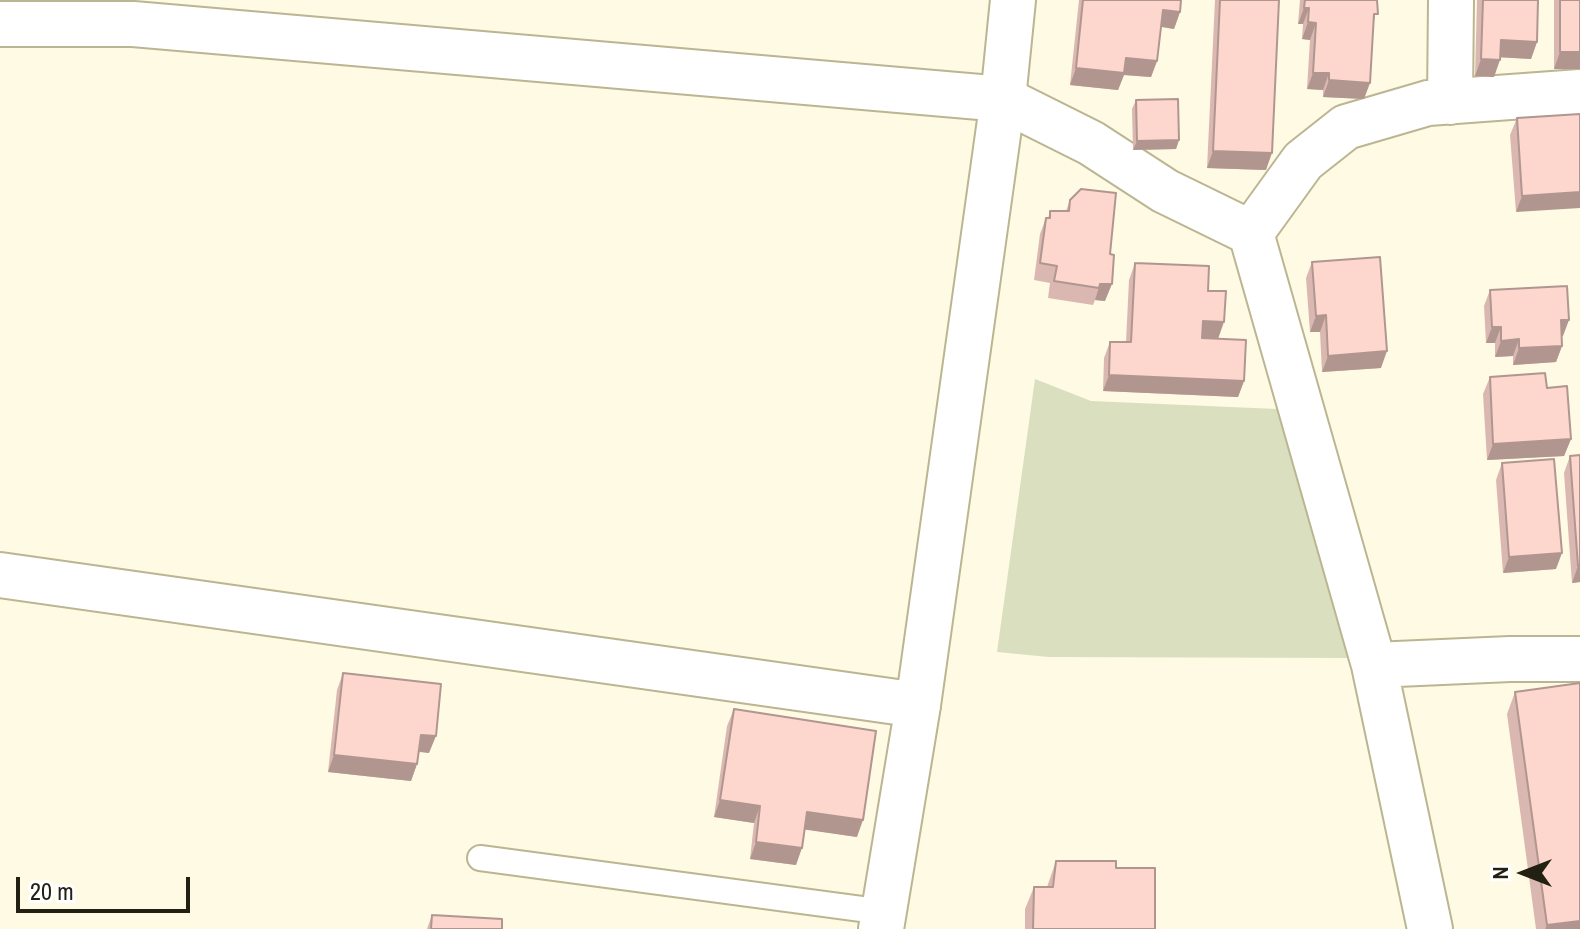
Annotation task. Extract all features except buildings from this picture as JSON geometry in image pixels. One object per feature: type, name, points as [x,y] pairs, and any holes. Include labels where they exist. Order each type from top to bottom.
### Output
[{"type":"street","points":[[882,920],[918,705],[1003,99],[1013,0]]},
{"type":"street","points":[[1450,102],[1451,0]]},
{"type":"street","points":[[0,24],[133,24],[1003,99],[1091,143],[1165,191],[1251,233],[1374,665],[1430,929]]},
{"type":"street","points":[[1251,233],[1303,161],[1346,127],[1428,103],[1580,92]]},
{"type":"street","points":[[0,575],[918,705]]},
{"type":"street","points":[[1374,665],[1580,659]]},
{"type":"lane","points":[[480,858],[882,920]]},
{"type":"green space","points":[[1035,379],[1091,401],[1277,409],[1351,658],[1049,657],[997,652]]}]
